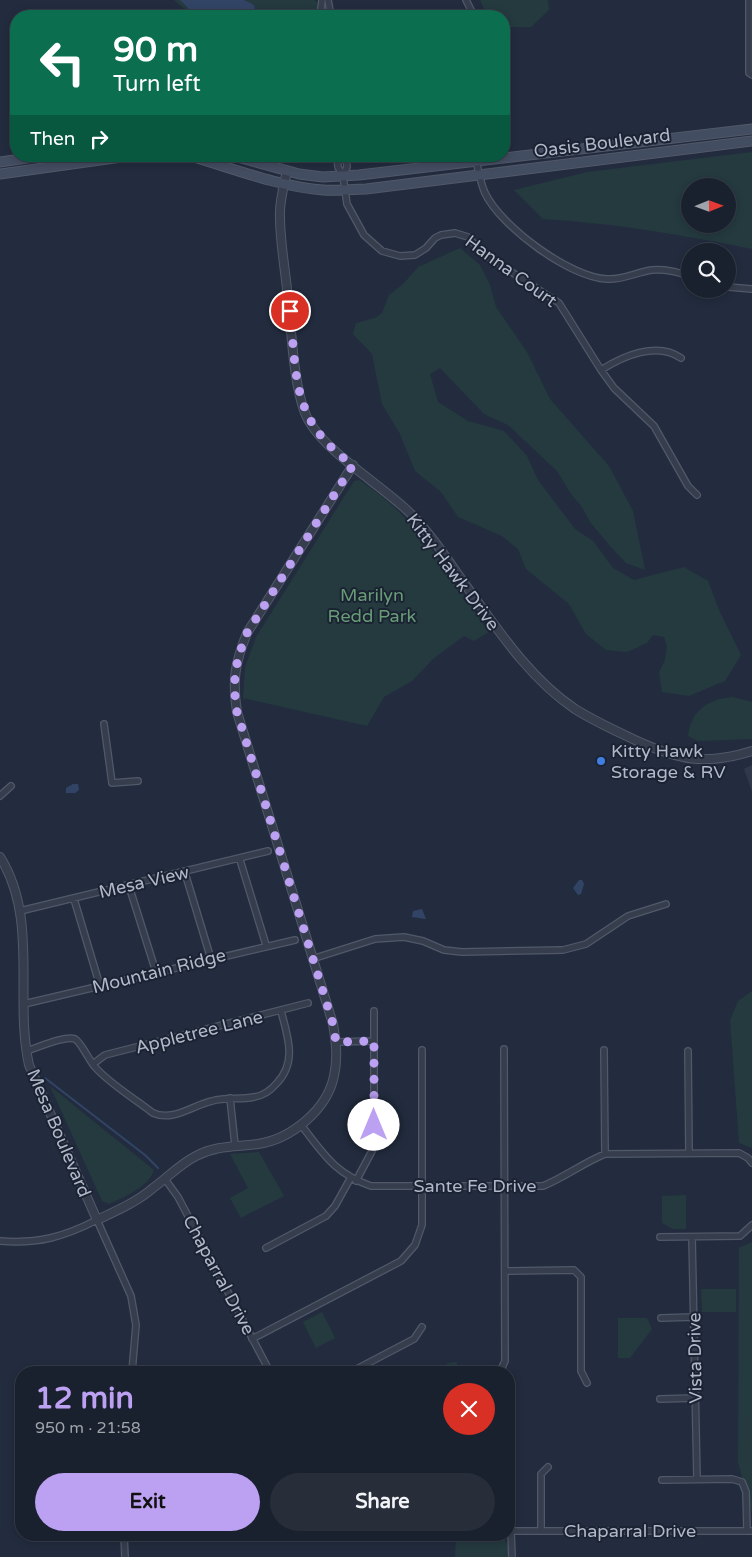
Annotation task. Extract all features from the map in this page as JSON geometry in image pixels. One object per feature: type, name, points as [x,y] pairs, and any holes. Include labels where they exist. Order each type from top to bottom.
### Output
[{"type":"main road","name":"Oasis Boulevard","points":[[510,155],[752,130]]},
{"type":"main road","name":"Oasis Boulevard","points":[[212,162],[284,182],[324,190],[344,190],[752,141]]},
{"type":"main road","points":[[0,174],[87,162]]},
{"type":"main road","name":"Oasis Boulevard","points":[[255,162],[287,171],[323,177],[453,162]]},
{"type":"street","points":[[749,0],[750,73],[752,75]]},
{"type":"street","points":[[338,162],[343,176]]},
{"type":"street","points":[[343,176],[347,167],[347,162]]},
{"type":"street","points":[[477,162],[486,194],[530,244],[592,277],[608,279],[661,270],[671,270],[681,273]]},
{"type":"street","name":"Kitty Hawk Drive","points":[[287,171],[280,216],[296,369],[305,413],[317,433],[333,451],[353,465],[412,514],[512,649],[544,683],[573,708],[600,724],[668,755],[693,760],[726,758],[752,751]]},
{"type":"street","name":"Hanna Court","points":[[343,176],[347,204],[364,235],[382,251],[400,256],[415,255],[426,248],[435,238],[442,235],[455,233],[468,236],[484,254],[559,303],[614,388],[654,426],[688,486],[697,496]]},
{"type":"street","points":[[736,288],[752,289]]},
{"type":"street","points":[[601,370],[622,357],[637,352],[672,351],[681,358]]},
{"type":"street","points":[[0,1242],[46,1241],[71,1233],[128,1205],[193,1157],[214,1148],[259,1144],[284,1136],[301,1125],[321,1104],[334,1079],[336,1042],[333,1024],[237,712],[233,685],[237,658],[247,633],[353,465]]},
{"type":"street","points":[[104,724],[112,783],[138,781]]},
{"type":"street","points":[[0,796],[11,786]]},
{"type":"street","name":"Mesa View","points":[[20,911],[268,852]]},
{"type":"street","name":"Mesa Boulevard","points":[[0,857],[12,884],[20,911],[26,1051],[34,1079],[133,1303],[136,1325],[133,1366]]},
{"type":"street","points":[[240,860],[266,945]]},
{"type":"street","points":[[186,872],[212,959]]},
{"type":"street","points":[[129,886],[156,972]]},
{"type":"street","points":[[74,898],[100,986]]},
{"type":"street","points":[[312,958],[375,939],[404,937],[422,941],[444,950],[462,952],[563,950],[586,944],[628,916],[666,904]]},
{"type":"street","name":"Mountain Ridge","points":[[24,1004],[266,945],[272,946],[295,940]]},
{"type":"street","name":"Appletree Lane","points":[[92,1064],[105,1055],[308,1003]]},
{"type":"street","points":[[26,1051],[68,1038],[76,1039],[82,1044],[86,1057],[102,1074],[160,1116],[177,1114],[212,1101],[254,1097],[265,1093],[285,1074],[290,1056],[288,1037],[281,1011]]},
{"type":"street","points":[[266,1248],[326,1216],[335,1206],[372,1151],[374,1142],[374,1011]]},
{"type":"street","points":[[336,1042],[374,1041]]},
{"type":"street","points":[[503,1366],[505,1361],[504,1049]]},
{"type":"street","points":[[252,1339],[402,1261],[414,1245],[422,1225],[422,1050]]},
{"type":"street","points":[[604,1050],[605,1154]]},
{"type":"street","points":[[688,1051],[689,1153]]},
{"type":"street","points":[[230,1098],[235,1145]]},
{"type":"street","points":[[301,1125],[336,1168],[353,1180]]},
{"type":"street","name":"Sante Fe Drive","points":[[353,1180],[371,1186],[543,1186],[561,1179],[586,1161],[605,1154],[739,1153],[748,1158],[752,1163]]},
{"type":"street","name":"Chaparral Drive","points":[[165,1178],[178,1197],[267,1366]]},
{"type":"street","points":[[660,1237],[740,1236],[752,1225]]},
{"type":"street","name":"Vista Drive","points":[[692,1237],[697,1479]]},
{"type":"street","points":[[505,1271],[574,1270],[581,1277],[582,1371],[587,1383]]},
{"type":"street","points":[[661,1318],[694,1317]]},
{"type":"street","points":[[362,1366],[414,1339],[422,1327]]},
{"type":"street","points":[[660,1398],[695,1398]]},
{"type":"street","points":[[541,1531],[541,1474],[548,1467]]},
{"type":"street","points":[[662,1480],[732,1479],[742,1482],[746,1492],[749,1530]]},
{"type":"street","name":"Chaparral Drive","points":[[515,1531],[749,1530]]},
{"type":"street","points":[[124,1541],[124,1557]]},
{"type":"street","points":[[511,1541],[512,1557]]},
{"type":"shaded area","points":[[752,765],[752,792],[744,769]]},
{"type":"green space","points":[[174,0],[315,0],[318,4],[318,10],[185,10]]},
{"type":"green space","points":[[480,0],[548,0],[549,10],[531,27],[510,27],[510,10],[484,10]]},
{"type":"green space","points":[[752,152],[752,249],[736,246],[736,243],[721,243],[648,230],[543,219],[514,190],[587,172]]},
{"type":"green space","points":[[460,248],[480,265],[490,285],[496,307],[527,352],[550,399],[609,466],[633,511],[645,570],[626,563],[610,546],[590,522],[557,471],[508,425],[484,414],[440,368],[430,374],[438,402],[468,421],[504,431],[527,456],[538,480],[575,529],[593,541],[613,568],[634,580],[684,567],[708,581],[719,610],[741,655],[725,681],[689,696],[662,692],[659,672],[665,660],[667,646],[664,637],[653,635],[647,643],[627,652],[606,650],[586,634],[569,604],[526,569],[518,549],[502,536],[458,517],[441,492],[415,471],[400,434],[382,404],[372,354],[353,334],[356,323],[375,318],[382,313],[389,295],[403,284],[418,267]]},
{"type":"green space","name":"Marilyn Redd Park","points":[[359,480],[379,494],[415,529],[446,569],[489,632],[474,641],[464,636],[433,659],[412,681],[384,697],[367,726],[243,698],[245,667],[256,637],[354,481]]},
{"type":"green space","points":[[733,697],[752,702],[752,739],[698,741],[688,736],[693,719],[697,713],[709,703]]},
{"type":"green space","points":[[752,991],[752,1148],[739,1143],[730,1020],[738,1001]]},
{"type":"green space","points":[[50,1086],[154,1170],[147,1182],[135,1191],[109,1204],[102,1201]]},
{"type":"green space","points":[[259,1152],[284,1196],[241,1218],[230,1198],[248,1188],[230,1154]]},
{"type":"green space","points":[[686,1195],[686,1229],[673,1229],[662,1223],[662,1196]]},
{"type":"green space","points":[[752,1242],[752,1513],[738,1462],[739,1248]]},
{"type":"green space","points":[[701,1289],[736,1289],[736,1312],[702,1312]]},
{"type":"green space","points":[[322,1312],[335,1338],[316,1348],[303,1322]]},
{"type":"green space","points":[[618,1318],[647,1318],[652,1329],[630,1358],[618,1358]]},
{"type":"green space","points":[[457,1362],[457,1366],[443,1366]]},
{"type":"green space","points":[[456,1541],[506,1541],[508,1546],[508,1557],[455,1557]]},
{"type":"water","points":[[180,0],[244,0],[254,5],[255,10],[190,10]]},
{"type":"water","points":[[73,784],[78,784],[79,790],[75,793],[66,793],[66,788]]},
{"type":"water","points":[[579,880],[582,880],[584,884],[581,894],[578,895],[573,888]]},
{"type":"water","points":[[422,909],[426,919],[412,917],[413,911]]},
{"type":"waterway","points":[[45,1078],[145,1155],[158,1168]]},
{"type":"place","name":"Kitty Hawk Storage & RV","points":[[601,761]]},
{"type":"route","points":[[290,311],[296,369],[305,413],[317,433],[333,451],[353,465],[247,633],[237,658],[233,685],[237,712],[333,1024],[336,1042],[374,1041],[374,1125]]}]
